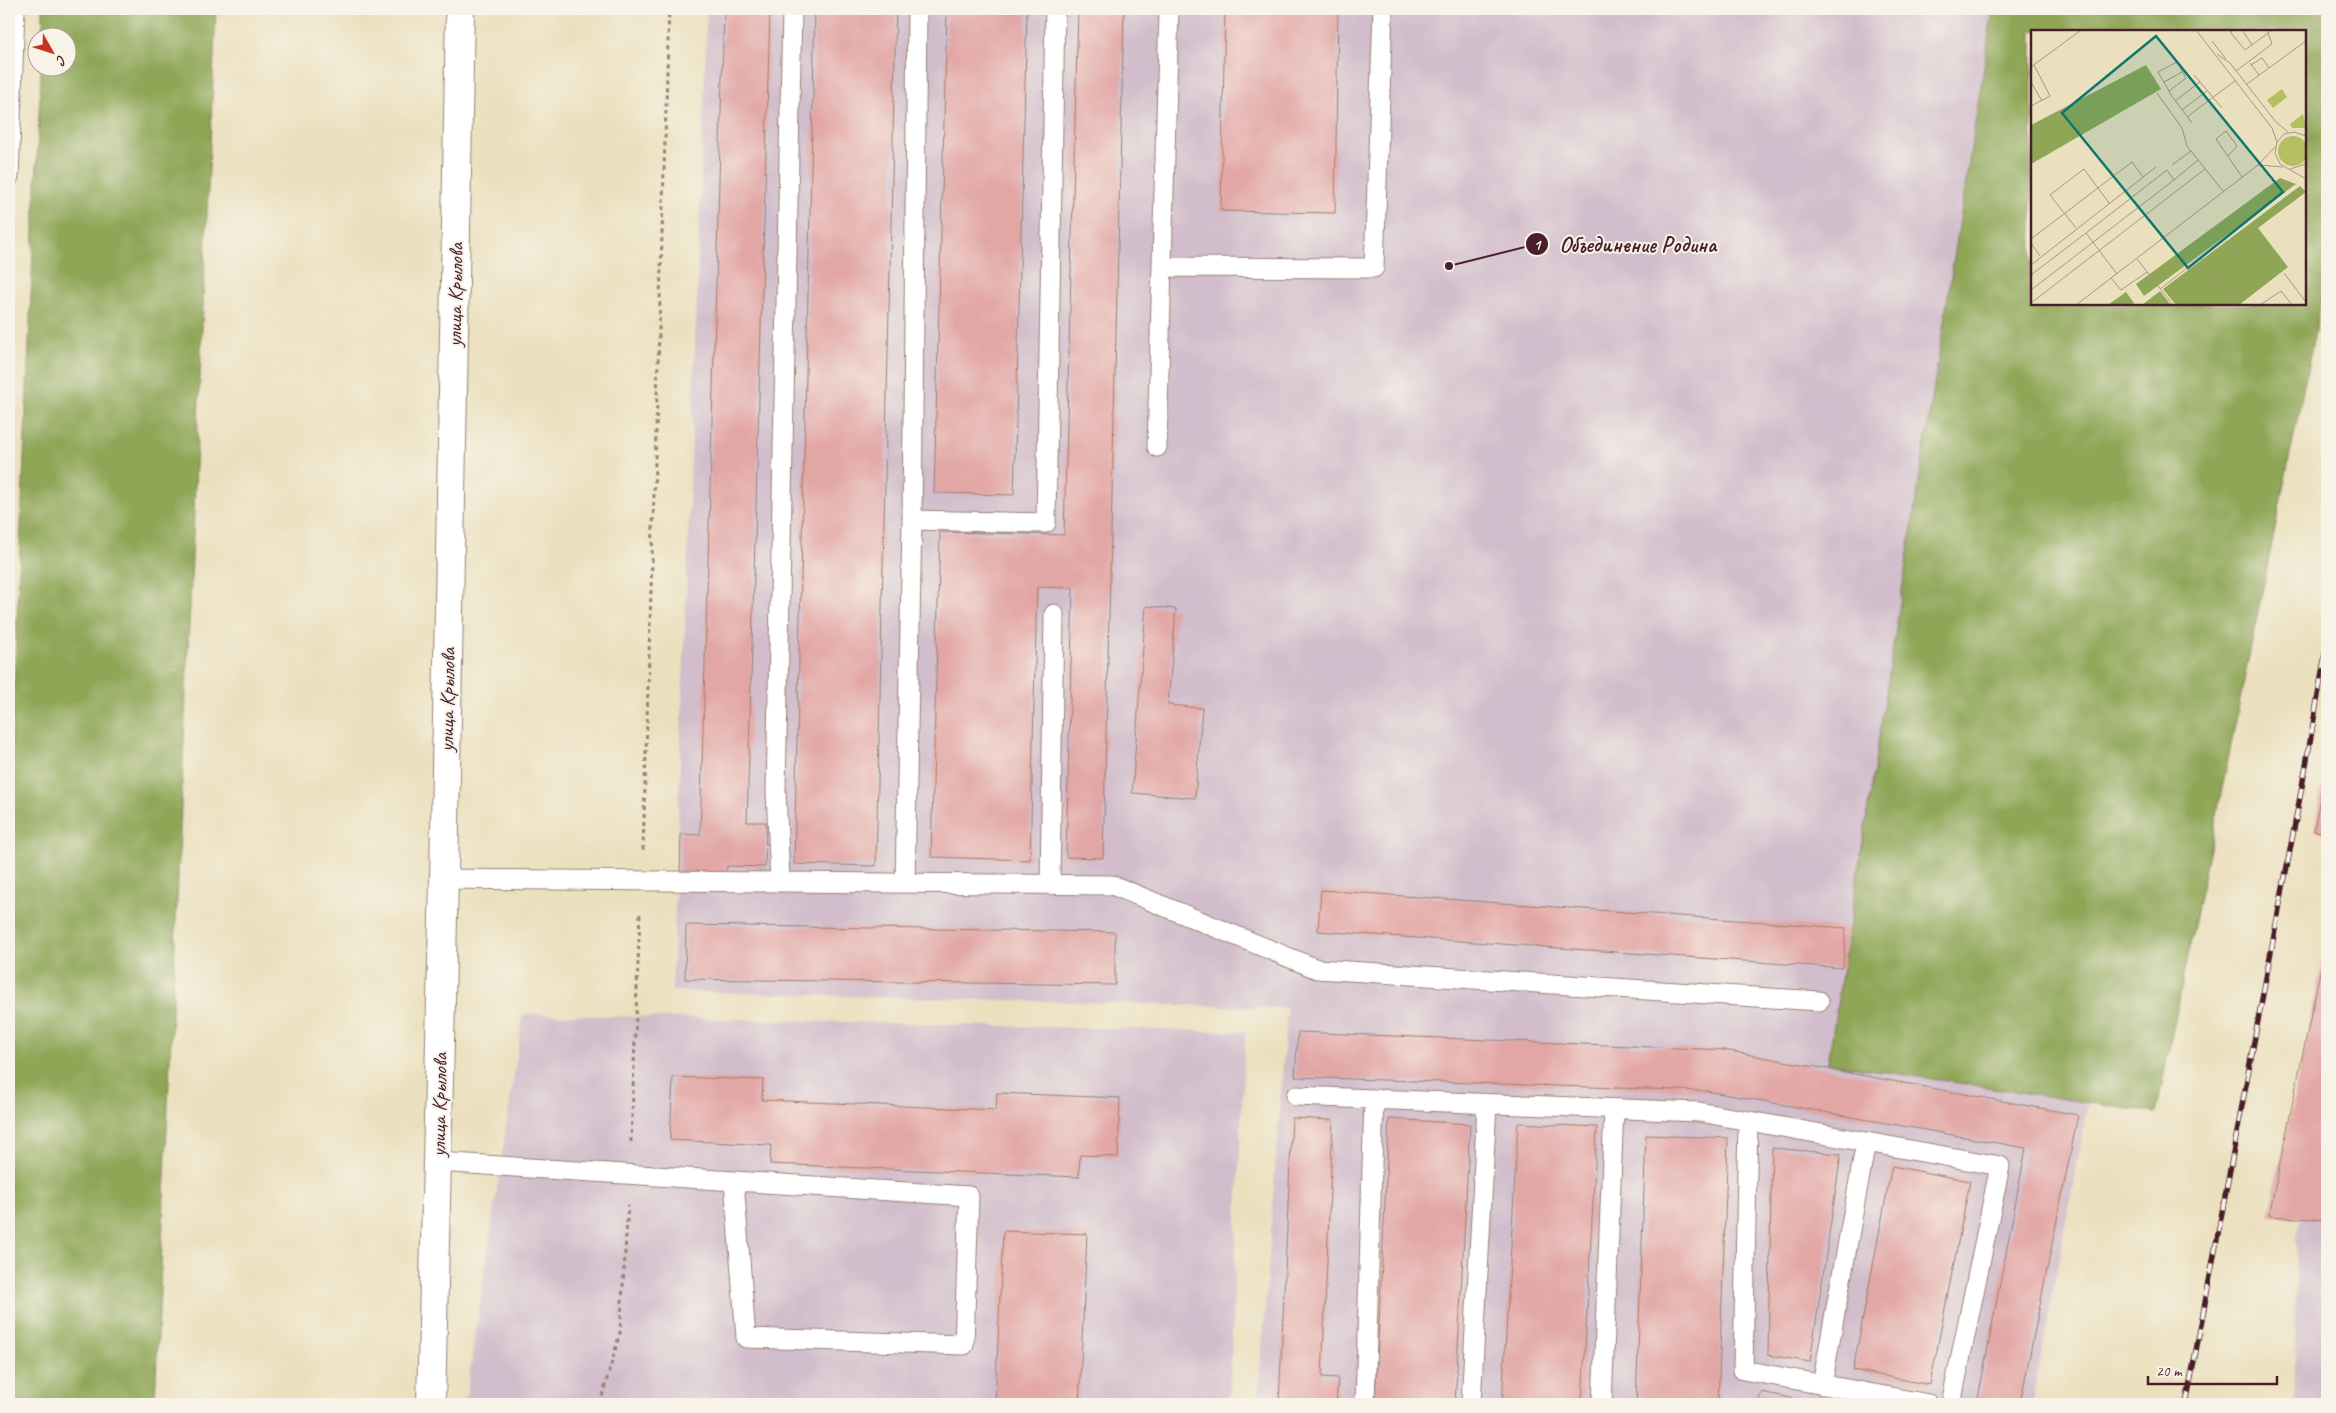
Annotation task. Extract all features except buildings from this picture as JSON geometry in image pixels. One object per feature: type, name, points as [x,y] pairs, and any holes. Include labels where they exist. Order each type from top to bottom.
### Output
[{"type":"street","name":"улица Крылова","points":[[427,1400],[435,1292],[460,9]]},
{"type":"lane","points":[[9,177],[15,9]]},
{"type":"lane","points":[[780,882],[776,791],[792,9]]},
{"type":"lane","points":[[905,883],[912,520],[917,9]]},
{"type":"lane","points":[[912,520],[1046,523],[1055,9]]},
{"type":"lane","points":[[1157,447],[1169,9]]},
{"type":"lane","points":[[1162,267],[1374,268],[1383,9]]},
{"type":"lane","points":[[1050,885],[1054,614]]},
{"type":"lane","points":[[444,879],[1112,886],[1317,969],[1819,1001]]},
{"type":"lane","points":[[1296,1096],[1699,1112],[2000,1166],[1951,1404]]},
{"type":"lane","points":[[1365,1404],[1374,1099]]},
{"type":"lane","points":[[1471,1404],[1487,1104]]},
{"type":"lane","points":[[1602,1404],[1614,1109]]},
{"type":"lane","points":[[1748,1121],[1743,1370],[1929,1404]]},
{"type":"lane","points":[[1822,1385],[1866,1142]]},
{"type":"lane","points":[[437,1162],[969,1196],[964,1345],[746,1338],[734,1181]]},
{"type":"path","points":[[600,1404],[620,1332],[630,1175],[642,881],[669,9]]},
{"type":"shaded area","points":[[707,9],[1993,9],[1829,1063],[2088,1103],[2032,1404],[1258,1404],[1287,1008],[672,991]]},
{"type":"shaded area","points":[[523,1014],[1245,1032],[1229,1404],[465,1404]]},
{"type":"shaded area","points":[[2327,1130],[2327,1404],[2294,1404],[2297,1235]]},
{"type":"green space","points":[[43,9],[216,9],[155,1404],[9,1404],[9,800],[41,78],[78,78],[78,28],[42,28]]},
{"type":"green space","points":[[1993,9],[2327,9],[2327,273],[2156,1113],[1828,1063]]},
{"type":"railway","points":[[2186,1404],[2306,765],[2327,643]]},
{"type":"place","name":"Объединение Родина","points":[[1449,266]]}]
